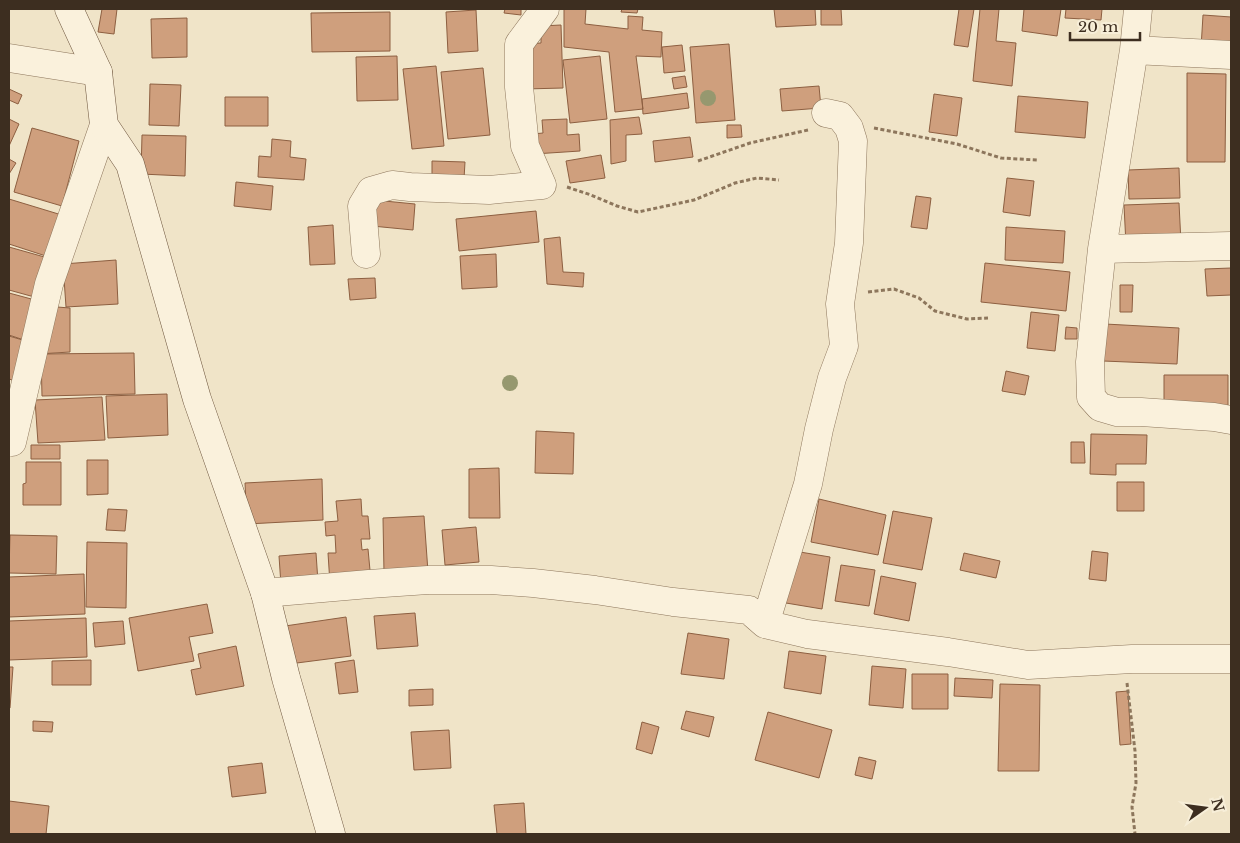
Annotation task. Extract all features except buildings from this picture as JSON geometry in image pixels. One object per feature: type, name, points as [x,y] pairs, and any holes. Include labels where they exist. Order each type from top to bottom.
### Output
[{"type":"street","points":[[12,442],[49,284],[104,125],[98,72],[69,9]]},
{"type":"street","points":[[366,254],[362,206],[371,191],[392,185],[489,190],[542,185],[525,146],[519,87],[519,44],[544,9]]},
{"type":"street","points":[[1138,9],[1134,50],[1102,249],[1090,362],[1091,397],[1100,407],[1117,412],[1214,417],[1231,420]]},
{"type":"street","points":[[1134,50],[1231,56]]},
{"type":"street","points":[[9,58],[98,72]]},
{"type":"street","points":[[765,624],[808,484],[832,378],[844,346],[840,304],[849,243],[853,142],[849,128],[840,116],[826,113]]},
{"type":"street","points":[[104,125],[130,164],[197,399],[265,593],[286,678],[331,834]]},
{"type":"street","points":[[1102,249],[1231,246]]},
{"type":"street","points":[[265,593],[428,580],[532,583],[749,610],[765,624],[807,634],[948,652],[1028,665],[1132,659],[1231,659]]},
{"type":"path","points":[[542,185],[566,187],[638,212],[694,200],[734,183],[757,178],[779,180]]},
{"type":"path","points":[[840,304],[861,293],[894,289],[919,298],[935,311],[967,319],[988,318]]},
{"type":"path","points":[[1132,659],[1127,678],[1135,751],[1136,783],[1132,807],[1135,834]]}]
